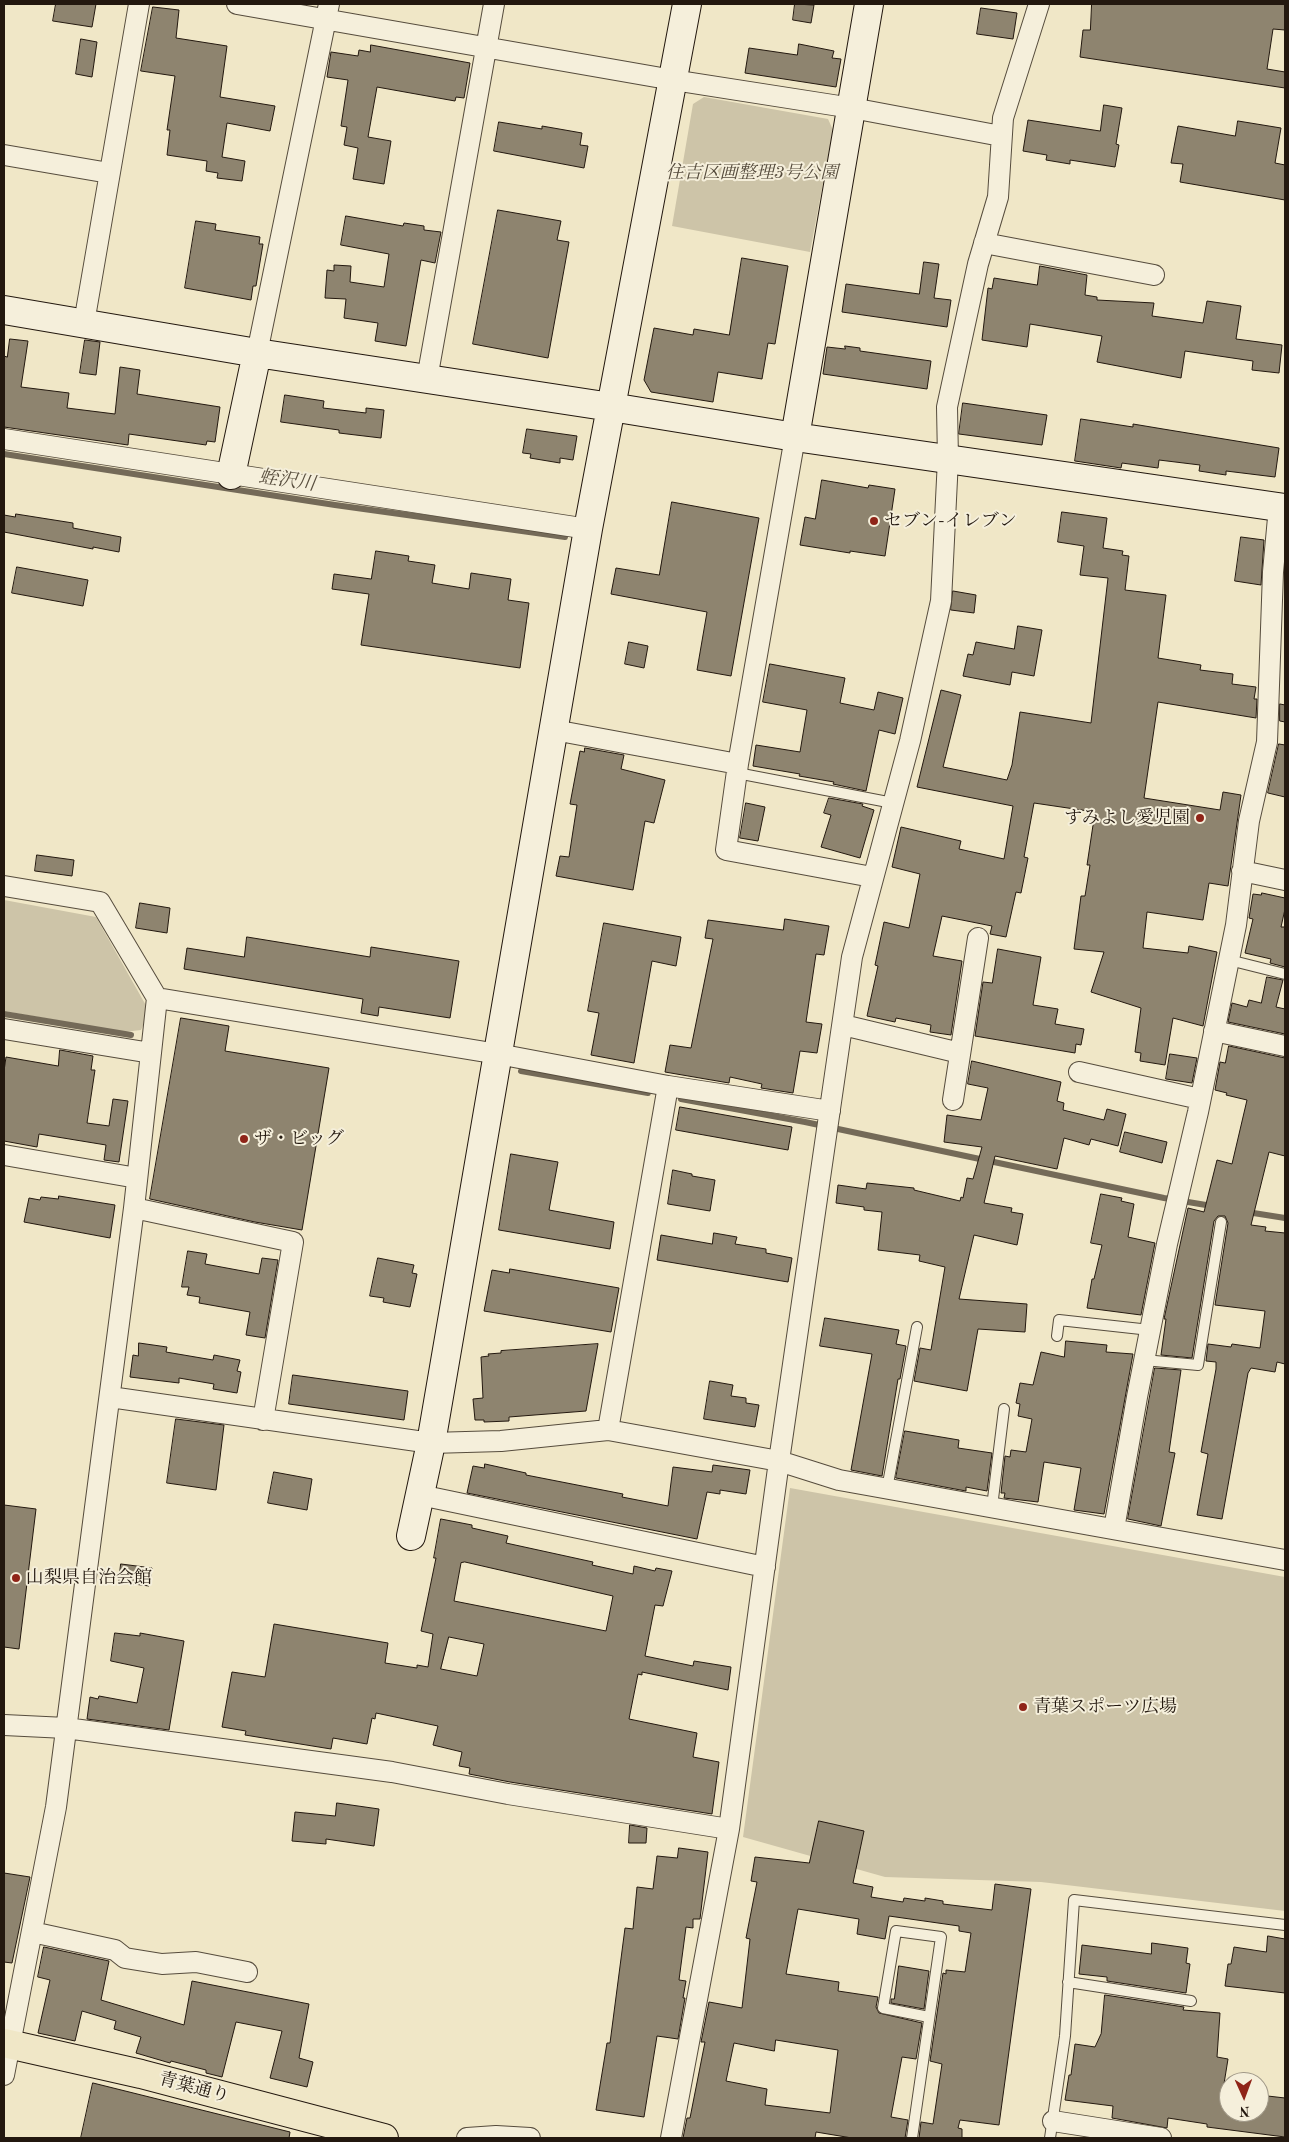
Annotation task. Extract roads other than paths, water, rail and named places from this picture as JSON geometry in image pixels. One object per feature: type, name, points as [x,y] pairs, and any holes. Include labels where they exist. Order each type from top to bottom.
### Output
[{"type":"main road","name":"青葉通り","points":[[6,2044],[150,2077],[384,2138]]},
{"type":"street","points":[[84,323],[139,4]]},
{"type":"street","points":[[236,4],[327,12],[486,47],[673,80],[852,108],[1001,136]]},
{"type":"street","points":[[427,379],[494,4]]},
{"type":"street","points":[[411,1536],[431,1443],[588,529],[687,4]]},
{"type":"street","points":[[869,4],[737,769],[726,850],[872,877]]},
{"type":"street","points":[[671,2138],[729,1829],[779,1461],[852,957],[910,741],[941,601],[948,459],[947,407],[984,243],[998,197],[1003,118],[1039,4]]},
{"type":"street","points":[[231,475],[327,12]]},
{"type":"street","points":[[4,155],[109,174]]},
{"type":"street","points":[[984,243],[1154,275]]},
{"type":"street","points":[[4,310],[257,353],[611,406],[795,437],[1282,507],[1273,572],[1276,744],[1250,822],[1236,926],[1150,1330],[1114,1529]]},
{"type":"street","points":[[4,438],[231,475],[588,529]]},
{"type":"street","points":[[554,730],[737,769]]},
{"type":"street","points":[[1242,871],[1285,880]]},
{"type":"street","points":[[4,886],[100,902],[157,998],[134,1208],[56,1807],[32,1932],[6,2044],[4,2075]]},
{"type":"street","points":[[952,1100],[978,938]]},
{"type":"street","points":[[157,998],[498,1054],[668,1086],[829,1121]]},
{"type":"street","points":[[843,1025],[960,1053]]},
{"type":"street","points":[[4,1029],[151,1053]]},
{"type":"street","points":[[1214,1031],[1285,1046]]},
{"type":"street","points":[[1079,1072],[1200,1100]]},
{"type":"street","points":[[608,1430],[668,1086]]},
{"type":"street","points":[[4,1155],[136,1178]]},
{"type":"street","points":[[134,1208],[293,1242],[263,1420]]},
{"type":"street","points":[[110,1398],[431,1443],[501,1441],[608,1430],[779,1461],[839,1480],[1285,1560]]},
{"type":"street","points":[[420,1496],[765,1567]]},
{"type":"street","points":[[4,1725],[66,1728],[392,1772],[508,1794],[729,1829]]},
{"type":"street","points":[[32,1932],[115,1950],[125,1958],[162,1964],[196,1962],[247,1972]]},
{"type":"street","points":[[1051,2130],[1161,2138]]},
{"type":"street","points":[[467,2138],[496,2136],[530,2138]]},
{"type":"lane","points":[[737,769],[893,803]]},
{"type":"lane","points":[[1228,960],[1285,974]]},
{"type":"lane","points":[[1144,1360],[1198,1365],[1221,1222]]},
{"type":"lane","points":[[1057,1336],[1059,1320],[1150,1330]]},
{"type":"lane","points":[[887,1489],[917,1327]]},
{"type":"lane","points":[[992,1507],[1004,1409]]},
{"type":"lane","points":[[1051,2130],[1065,2036],[1074,1900],[1285,1925]]},
{"type":"lane","points":[[912,2138],[941,1937],[896,1931],[883,2008],[929,2017]]},
{"type":"lane","points":[[1068,1982],[1190,2001]]},
{"type":"waterway","name":"蛭沢川","points":[[4,454],[335,505],[565,537]]},
{"type":"waterway","points":[[4,1014],[131,1035]]},
{"type":"waterway","points":[[521,1071],[648,1093]]},
{"type":"waterway","points":[[681,1099],[805,1122],[1164,1198],[1212,1206]]},
{"type":"waterway","points":[[1247,1212],[1285,1218]]},
{"type":"place","name":"セブン-イレブン","points":[[874,521]]},
{"type":"place","name":"すみよし愛児園","points":[[1200,818]]},
{"type":"place","name":"ザ・ビッグ","points":[[244,1139]]},
{"type":"place","name":"山梨県自治会館","points":[[16,1578]]},
{"type":"place","name":"青葉スポーツ広場","points":[[1023,1707]]},
{"type":"park label","name":"住吉区画整理3号公園","points":[[752,173]]}]
